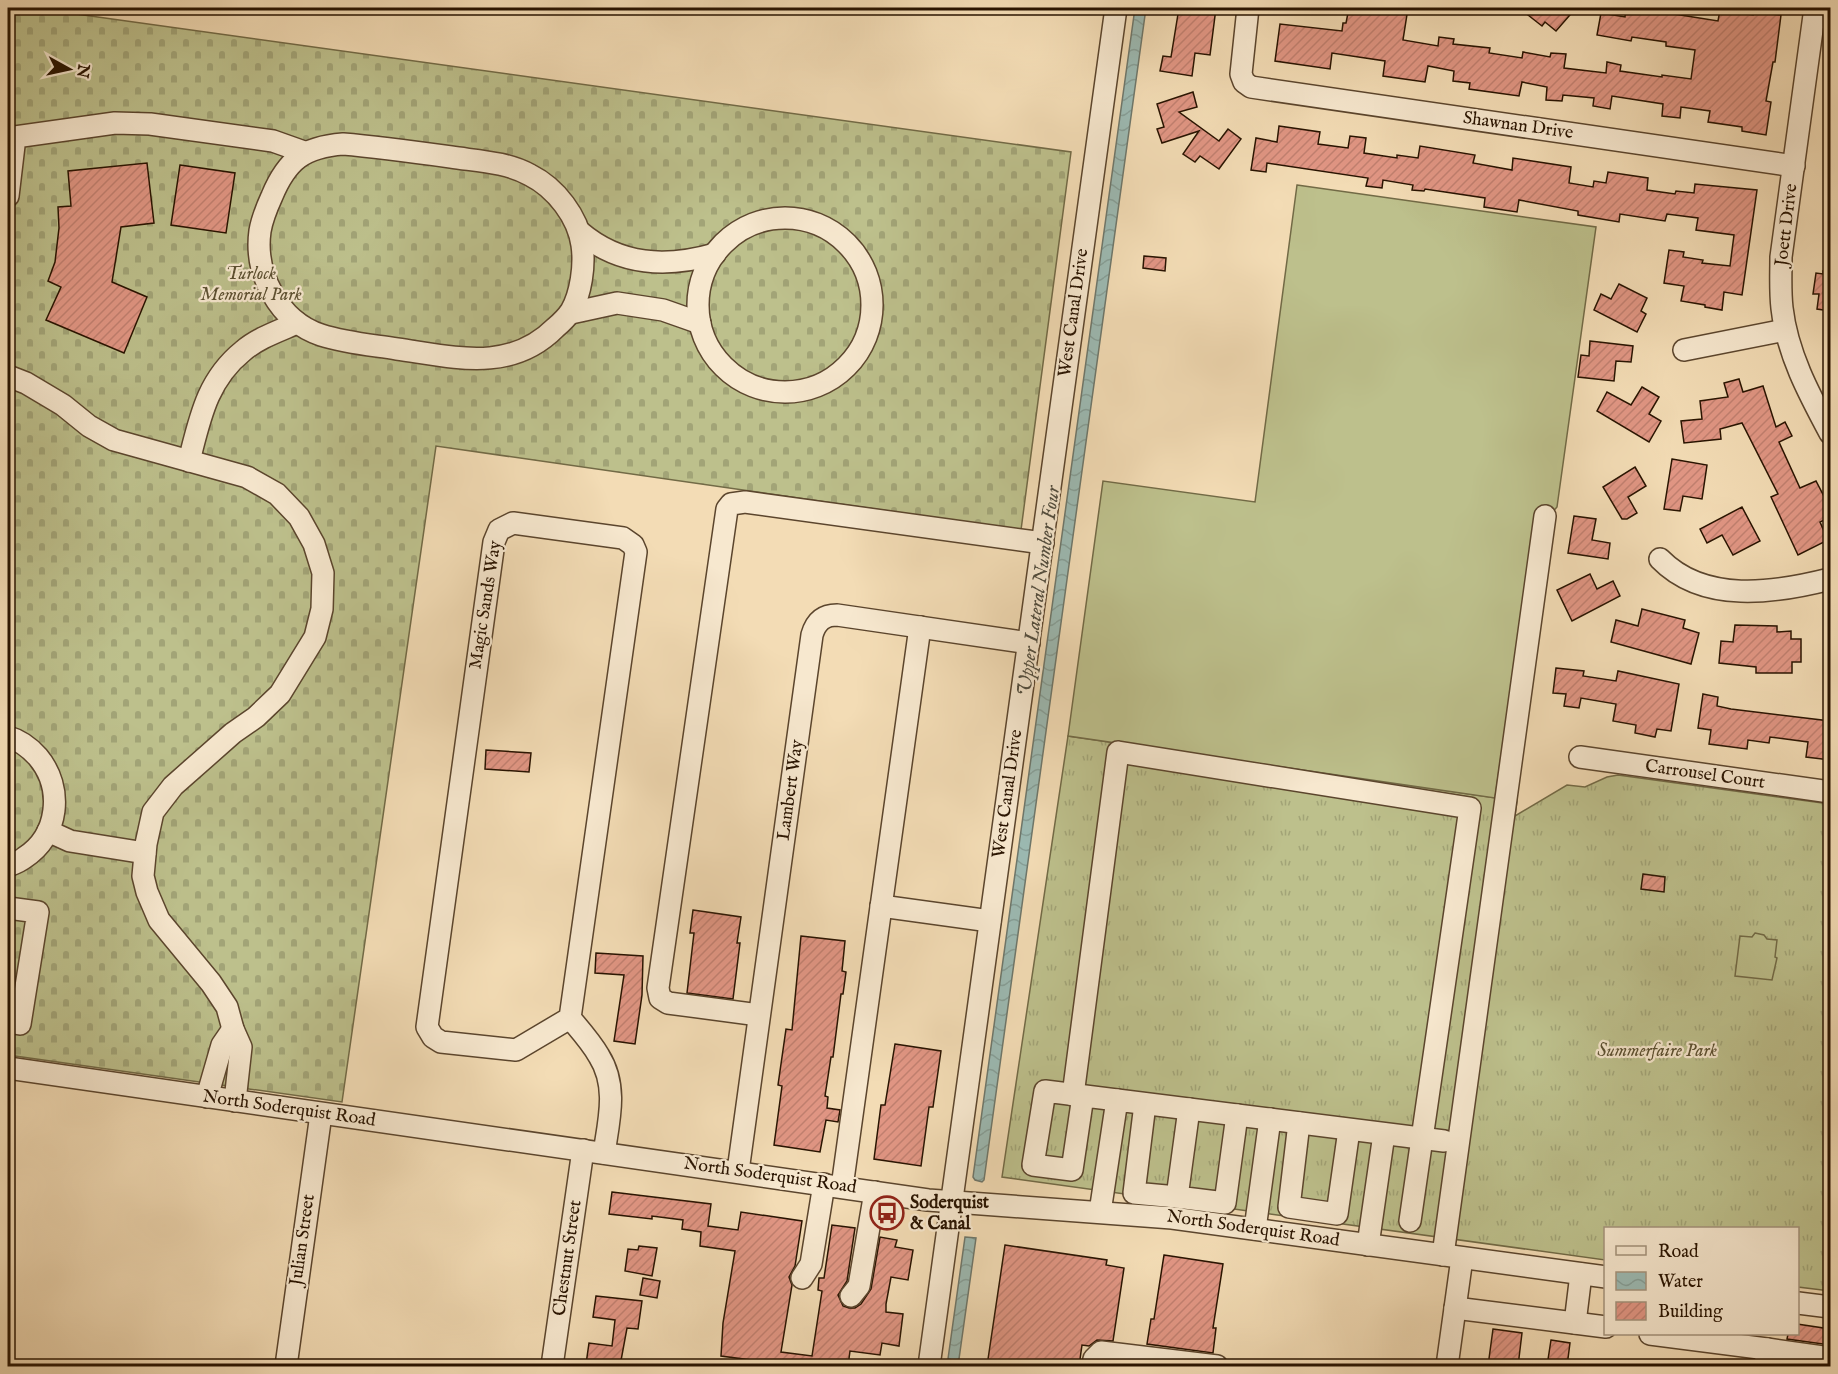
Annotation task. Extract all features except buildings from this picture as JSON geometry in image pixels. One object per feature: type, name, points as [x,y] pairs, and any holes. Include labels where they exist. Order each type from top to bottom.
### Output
[{"type":"street","name":"West Canal Drive","points":[[929,1366],[1116,8]]},
{"type":"street","name":"Shawnan Drive","points":[[1248,8],[1241,74],[1244,82],[1251,87],[1794,166]]},
{"type":"street","name":"Joett Drive","points":[[1815,8],[1781,257],[1782,308],[1785,330],[1807,389],[1830,433]]},
{"type":"street","points":[[8,196],[11,136],[116,123],[150,124],[273,141],[304,152]]},
{"type":"street","points":[[580,232],[583,253],[581,275],[578,296],[570,313],[549,334],[528,349],[499,358],[469,359],[348,342],[320,335],[297,323],[272,295],[264,276],[260,231],[275,187],[288,168],[304,152],[321,146],[343,144],[496,164],[530,174],[552,190],[580,232],[596,245],[642,262],[672,263],[715,254]]},
{"type":"street","points":[[779,218],[805,220],[828,229],[849,245],[863,266],[871,290],[872,315],[865,340],[851,362],[832,379],[808,389],[783,392],[758,388],[735,376],[716,357],[706,342],[700,323],[698,305],[700,287],[706,269],[715,254],[732,236],[754,223],[779,218]]},
{"type":"street","points":[[570,313],[617,303],[663,310],[700,323]]},
{"type":"street","points":[[189,461],[208,393],[223,369],[244,349],[297,323]]},
{"type":"street","points":[[1684,350],[1785,330]]},
{"type":"street","points":[[8,376],[26,383],[63,405],[89,426],[114,440],[247,477],[277,494],[299,518],[314,544],[323,573],[322,609],[315,637],[280,694],[173,786],[153,812],[145,853],[143,876],[159,920],[211,983],[227,1007],[241,1047],[234,1101]]},
{"type":"street","points":[[759,1016],[668,1003],[660,998],[658,988],[727,510],[731,504],[745,502],[1043,543]]},
{"type":"street","points":[[1447,1366],[1455,1308],[1452,1257],[1504,814],[1545,516]]},
{"type":"street","name":"Magic Sands Way","points":[[513,524],[623,538],[633,545],[636,552],[570,1018],[522,1048],[510,1051],[441,1041],[431,1035],[427,1028],[494,542],[499,530],[513,524]]},
{"type":"street","points":[[1660,559],[1674,572],[1693,582],[1724,590],[1774,589],[1830,579]]},
{"type":"street","name":"Lambert Way","points":[[738,1172],[814,630],[822,619],[833,615],[1029,643]]},
{"type":"street","points":[[802,1278],[811,1264],[833,1185],[881,906],[920,627]]},
{"type":"street","points":[[8,737],[31,750],[45,766],[54,786],[55,808],[48,831],[39,845],[24,859],[8,866]]},
{"type":"street","points":[[1444,1141],[1078,1095],[1118,752],[1504,814]]},
{"type":"street","name":"Carrousel Court","points":[[1580,757],[1830,792]]},
{"type":"street","points":[[1410,1221],[1470,808]]},
{"type":"street","points":[[48,831],[70,841],[145,853]]},
{"type":"street","points":[[881,906],[990,921]]},
{"type":"street","points":[[8,908],[38,912],[20,1024],[8,1022]]},
{"type":"street","points":[[570,1018],[599,1056],[608,1074],[611,1099],[594,1152]]},
{"type":"street","points":[[207,1097],[222,1046],[233,1029]]},
{"type":"street","name":"North Soderquist Road","points":[[8,1068],[951,1203],[1172,1218],[1604,1277]]},
{"type":"street","points":[[1100,1212],[1117,1100]]},
{"type":"street","points":[[1145,1104],[1134,1193],[1225,1203],[1237,1115]]},
{"type":"street","points":[[1177,1197],[1189,1109]]},
{"type":"street","name":"Julian Street","points":[[286,1366],[321,1114]]},
{"type":"street","points":[[1255,1229],[1270,1119]]},
{"type":"street","points":[[1299,1123],[1289,1207],[1338,1214],[1349,1130]]},
{"type":"street","points":[[1368,1245],[1384,1134]]},
{"type":"street","name":"Chestnut Street","points":[[552,1366],[594,1152]]},
{"type":"street","points":[[851,1296],[859,1286],[875,1192]]},
{"type":"street","points":[[1575,1323],[1581,1274]]},
{"type":"street","points":[[1799,1303],[1830,1307]]},
{"type":"street","points":[[1455,1308],[1604,1327]]},
{"type":"street","points":[[1655,1335],[1766,1358],[1830,1358]]},
{"type":"street","points":[[1093,1366],[1094,1359],[1101,1352],[1217,1366]]},
{"type":"green space","name":"Turlock Memorial Park","points":[[8,8],[33,8],[1071,152],[1021,530],[436,446],[342,1102],[8,1055]]},
{"type":"green space","points":[[1297,185],[1596,227],[1557,507],[1533,534],[1495,798],[1068,736],[1103,481],[1255,502]]},
{"type":"green space","name":"Summerfaire Park","points":[[1068,736],[1517,801],[1515,816],[1567,785],[1585,787],[1607,777],[1618,775],[1830,804],[1830,1291],[1799,1287],[1799,1227],[1604,1227],[1604,1260],[1002,1177]]},
{"type":"green space","points":[[1755,933],[1764,935],[1767,939],[1777,940],[1775,957],[1777,958],[1772,980],[1735,976],[1740,936],[1752,937]]},
{"type":"water","points":[[1135,8],[1146,8],[982,1182],[973,1177]]},
{"type":"water","points":[[965,1237],[976,1238],[958,1366],[947,1366]]},
{"type":"place","name":"Soderquist & Canal","points":[[887,1213]]},
{"type":"water label","name":"Upper Lateral Number Four","points":[[1039,591]]}]
